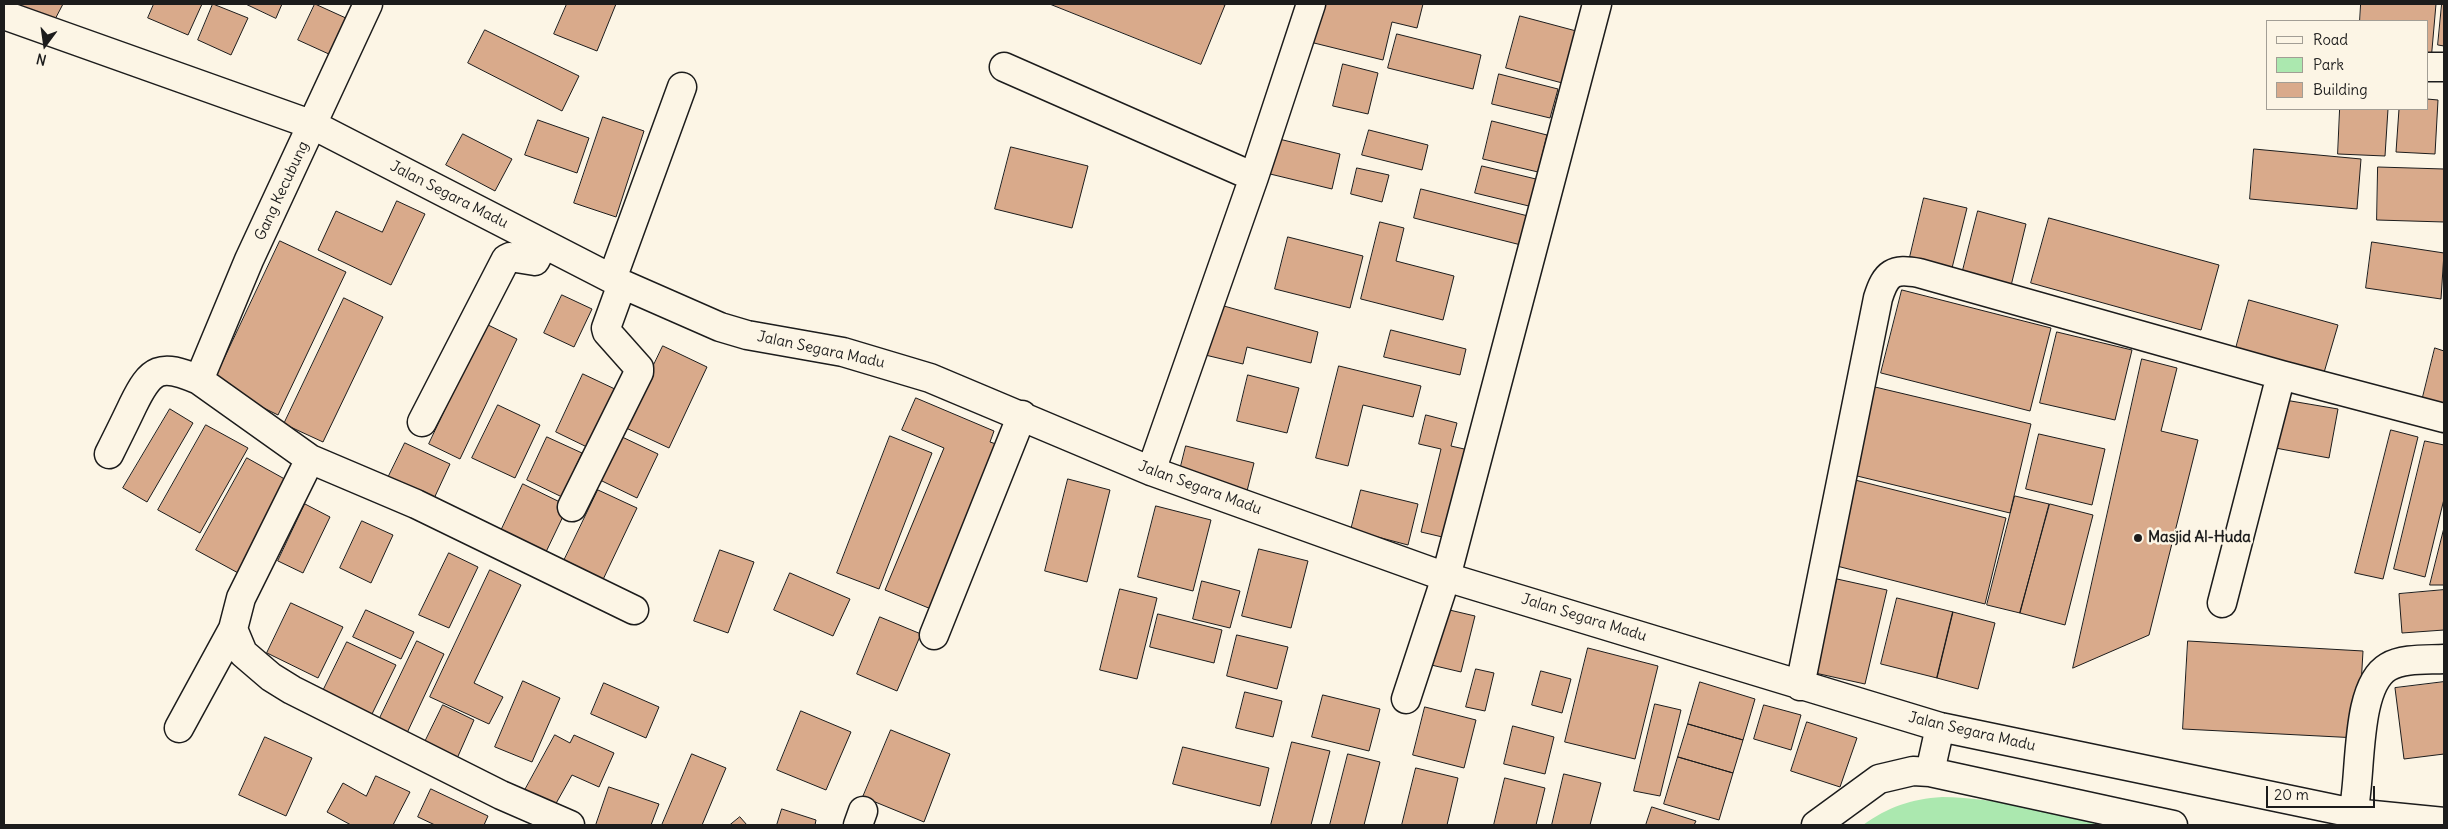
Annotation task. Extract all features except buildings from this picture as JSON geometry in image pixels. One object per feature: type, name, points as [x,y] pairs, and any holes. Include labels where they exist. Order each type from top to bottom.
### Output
[{"type":"street","name":"Gang Kecubung","points":[[199,380],[249,260],[368,4]]},
{"type":"street","points":[[1151,471],[1254,177],[1311,4]]},
{"type":"street","points":[[1406,699],[1446,576],[1597,4]]},
{"type":"street","name":"Jalan Segara Madu","points":[[4,14],[313,125],[617,282],[720,327],[843,352],[902,369],[1022,415],[1151,471],[1446,576],[1800,686],[1940,727],[2353,813],[2444,822]]},
{"type":"street","points":[[1004,67],[1254,177]]},
{"type":"street","points":[[2428,67],[2444,67]]},
{"type":"street","points":[[572,507],[640,372],[639,368],[607,332],[606,328],[617,282],[682,87]]},
{"type":"street","points":[[422,422],[506,259],[510,257],[535,261],[544,244]]},
{"type":"street","points":[[1800,686],[1878,298],[1888,276],[1899,271],[1919,273],[2281,375],[2444,418]]},
{"type":"street","points":[[109,454],[147,378],[153,374],[171,371],[181,372],[199,380],[310,459],[416,504],[634,610]]},
{"type":"street","points":[[2222,603],[2281,375]]},
{"type":"street","points":[[934,635],[1022,415]]},
{"type":"street","points":[[179,728],[233,630],[241,598],[310,459]]},
{"type":"street","points":[[233,630],[243,653],[271,677],[292,690],[501,795],[570,825]]},
{"type":"street","points":[[2353,813],[2364,713],[2376,678],[2389,666],[2407,661],[2444,659]]},
{"type":"street","points":[[1930,772],[1940,727]]},
{"type":"street","points":[[1816,825],[1879,779],[1913,771],[1930,772],[2173,825]]},
{"type":"green space","points":[[1942,797],[2007,803],[2115,825],[1863,825],[1882,813],[1900,805]]},
{"type":"place","name":"Masjid Al-Huda","points":[[2138,538]]}]
